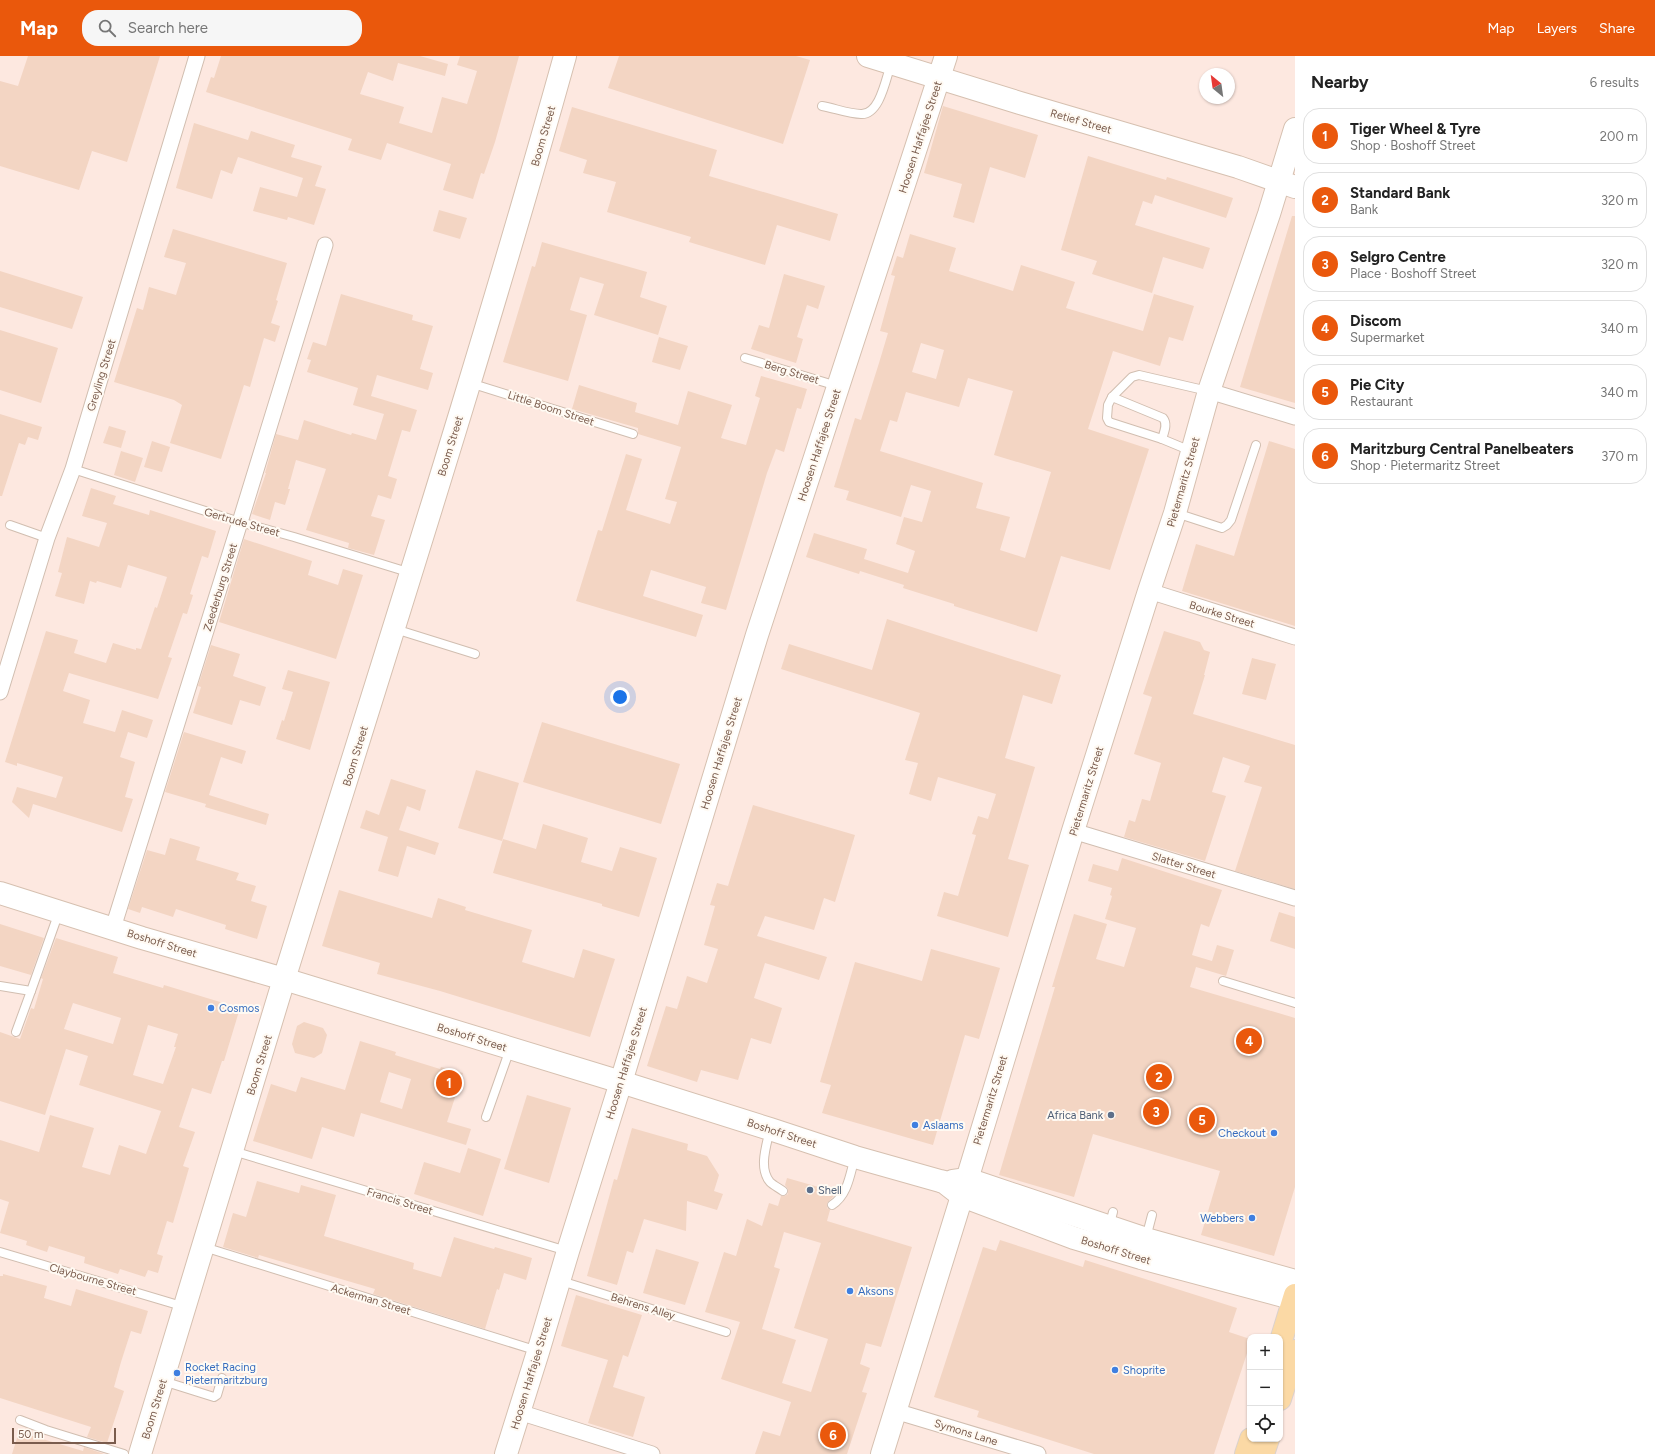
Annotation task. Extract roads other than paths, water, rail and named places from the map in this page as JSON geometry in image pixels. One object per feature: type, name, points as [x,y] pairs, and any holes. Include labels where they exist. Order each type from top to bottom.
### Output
[{"type":"main road","points":[[1283,1334],[1295,1293]]},
{"type":"main road","points":[[1283,1389],[1295,1350]]},
{"type":"main road","points":[[1246,1454],[1250,1442]]},
{"type":"main road","points":[[1263,1454],[1267,1442]]},
{"type":"street","name":"Greyling Street","points":[[0,692],[47,538],[73,469],[197,56]]},
{"type":"street","name":"Boom Street","points":[[140,1454],[186,1307],[284,979],[412,574],[470,383],[565,56]]},
{"type":"street","name":"Retief Street","points":[[868,56],[1020,103],[1238,167],[1287,184]]},
{"type":"street","name":"Hoosen Haffajee Street","points":[[506,1454],[757,635],[946,56]]},
{"type":"street","name":"Pietermaritz Street","points":[[882,1454],[1073,831],[1148,591],[1175,513],[1209,391],[1287,184],[1295,130]]},
{"type":"street","name":"Zeederburg Street","points":[[113,928],[325,245]]},
{"type":"street","points":[[1209,391],[1295,417]]},
{"type":"street","name":"Bourke Street","points":[[1148,591],[1295,637]]},
{"type":"street","name":"Slatter Street","points":[[1073,831],[1295,898]]},
{"type":"street","name":"Boshoff Street","points":[[0,893],[770,1128],[855,1157],[964,1188],[1111,1220],[1146,1239],[1295,1293]]},
{"type":"street","name":"Boshoff Street","points":[[964,1188],[1089,1242],[1141,1258],[1295,1293]]},
{"type":"street","name":"Symons Lane","points":[[895,1410],[1038,1454]]},
{"type":"street","points":[[519,1412],[652,1454]]},
{"type":"lane","points":[[822,106],[860,114],[872,111],[878,102],[891,63]]},
{"type":"lane","name":"Berg Street","points":[[745,358],[838,386]]},
{"type":"lane","points":[[1192,452],[1109,422],[1106,418],[1108,405],[1112,397],[1132,377],[1139,375],[1209,391]]},
{"type":"lane","name":"Little Boom Street","points":[[470,383],[633,434]]},
{"type":"lane","points":[[1112,397],[1163,418],[1165,425],[1162,440]]},
{"type":"lane","points":[[1175,513],[1222,528],[1227,525],[1231,520],[1256,445]]},
{"type":"lane","name":"Gertrude Street","points":[[73,469],[240,522],[294,537],[412,574]]},
{"type":"lane","points":[[10,525],[47,538]]},
{"type":"lane","points":[[394,629],[475,654]]},
{"type":"lane","points":[[16,1032],[59,912]]},
{"type":"lane","points":[[1223,981],[1295,1003]]},
{"type":"lane","points":[[0,986],[31,991]]},
{"type":"lane","points":[[486,1117],[510,1048]]},
{"type":"lane","points":[[770,1128],[764,1156],[765,1170],[770,1182],[783,1191]]},
{"type":"lane","name":"Francis Street","points":[[233,1151],[568,1251]]},
{"type":"lane","points":[[832,1205],[840,1200],[846,1191],[855,1157]]},
{"type":"lane","points":[[1146,1239],[1152,1215]]},
{"type":"lane","name":"Ackerman Street","points":[[204,1247],[538,1352]]},
{"type":"lane","name":"Claybourne Street","points":[[0,1252],[186,1307]]},
{"type":"lane","name":"Behrens Alley","points":[[560,1280],[726,1332]]},
{"type":"lane","points":[[163,1381],[214,1397],[217,1395],[222,1378]]},
{"type":"lane","points":[[20,1420],[46,1430],[124,1454]]},
{"type":"place","name":"Cosmos","points":[[211,1008]]},
{"type":"place","name":"Discom","points":[[1249,1041]]},
{"type":"place","name":"Standard Bank","points":[[1159,1077]]},
{"type":"place","name":"Tiger Wheel & Tyre","points":[[449,1083]]},
{"type":"place","name":"Selgro Centre","points":[[1156,1112]]},
{"type":"place","name":"Africa Bank","points":[[1111,1115]]},
{"type":"place","name":"Pie City","points":[[1202,1120]]},
{"type":"place","name":"Aslaams","points":[[915,1125]]},
{"type":"place","name":"Checkout","points":[[1274,1133]]},
{"type":"place","name":"Shell","points":[[810,1190]]},
{"type":"place","name":"Webbers","points":[[1252,1218]]},
{"type":"place","name":"Aksons","points":[[850,1291]]},
{"type":"place","name":"Shoprite","points":[[1115,1370]]},
{"type":"place","name":"Rocket Racing Pietermaritzburg","points":[[177,1373]]},
{"type":"place","name":"Maritzburg Central Panelbeaters","points":[[833,1435]]}]
